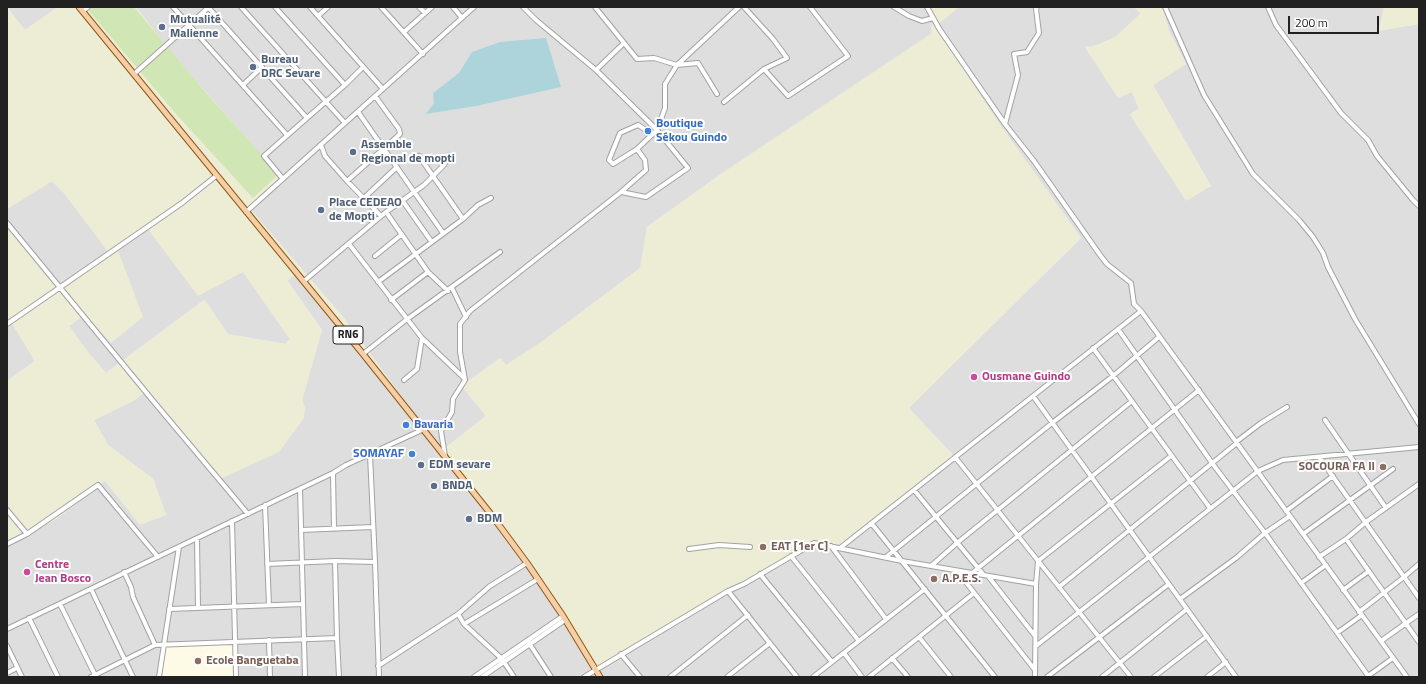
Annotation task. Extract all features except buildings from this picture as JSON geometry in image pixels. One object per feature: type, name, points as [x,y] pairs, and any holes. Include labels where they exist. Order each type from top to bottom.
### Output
[{"type":"main road","name":"RN6","points":[[81,9],[216,176],[364,354],[445,456],[527,563],[564,618],[600,677]]},
{"type":"street","points":[[81,9],[88,7]]},
{"type":"street","points":[[173,7],[287,135]]},
{"type":"street","points":[[134,74],[208,7],[307,118]]},
{"type":"street","points":[[241,7],[345,124]]},
{"type":"street","points":[[275,7],[345,85]]},
{"type":"street","points":[[310,7],[383,89]]},
{"type":"street","points":[[318,16],[328,7]]},
{"type":"street","points":[[381,7],[423,54]]},
{"type":"street","points":[[419,7],[425,14]]},
{"type":"street","points":[[404,32],[432,7]]},
{"type":"street","points":[[453,7],[462,18]]},
{"type":"street","points":[[246,212],[474,7]]},
{"type":"street","points":[[523,7],[536,20],[596,70],[657,130],[688,168],[646,197],[622,192]]},
{"type":"street","points":[[595,7],[637,60],[654,58],[677,65],[698,63],[717,94]]},
{"type":"street","points":[[652,134],[638,125],[620,133],[609,160],[613,164],[637,149],[657,130],[665,108],[665,84],[677,65],[739,7]]},
{"type":"street","points":[[724,102],[764,69],[787,58],[773,39],[744,7]]},
{"type":"street","points":[[764,69],[788,96],[848,56],[810,7]]},
{"type":"street","points":[[894,7],[909,16],[922,20],[933,18]]},
{"type":"street","points":[[927,7],[940,30],[1005,124],[1034,161],[1100,255],[1107,264],[1131,283],[1134,304],[1141,311],[1407,677]]},
{"type":"street","points":[[1005,124],[1018,75],[1014,54],[1027,52],[1038,33],[1037,7]]},
{"type":"street","points":[[1165,7],[1204,95],[1253,174],[1299,220],[1313,237],[1323,253],[1328,267],[1355,319],[1419,424]]},
{"type":"street","points":[[1268,7],[1276,25],[1336,106],[1368,140],[1377,156],[1419,206]]},
{"type":"street","points":[[596,70],[624,43]]},
{"type":"street","points":[[243,85],[262,67]]},
{"type":"street","points":[[283,179],[264,156],[345,85],[363,67]]},
{"type":"street","points":[[347,181],[399,136],[400,131],[375,96]]},
{"type":"street","points":[[358,112],[443,233]]},
{"type":"street","points":[[321,146],[326,156],[347,181],[381,216]]},
{"type":"street","points":[[445,456],[441,431],[452,412],[453,399],[465,380],[460,352],[460,324],[470,311],[622,192],[646,170],[646,160],[637,149]]},
{"type":"street","points":[[304,281],[386,212],[424,185],[444,165],[449,155]]},
{"type":"street","points":[[420,156],[463,219]]},
{"type":"street","points":[[364,198],[397,167]]},
{"type":"street","points":[[7,324],[182,203],[216,176]]},
{"type":"street","points":[[378,282],[415,253],[463,219],[478,205],[491,198]]},
{"type":"street","points":[[402,200],[431,242]]},
{"type":"street","points":[[386,212],[428,272],[448,291]]},
{"type":"street","points":[[7,223],[248,514]]},
{"type":"street","points":[[375,256],[401,235]]},
{"type":"street","points":[[349,244],[406,320],[422,338],[465,380]]},
{"type":"street","points":[[364,354],[406,320],[500,252]]},
{"type":"street","points":[[391,300],[428,272]]},
{"type":"street","points":[[452,288],[466,316]]},
{"type":"street","points":[[840,548],[1141,311]]},
{"type":"street","points":[[1118,329],[1232,491],[1265,533],[1369,676],[1393,658]]},
{"type":"street","points":[[886,557],[1052,423],[1138,356],[1159,337]]},
{"type":"street","points":[[404,380],[417,369],[422,338]]},
{"type":"street","points":[[1093,348],[1210,508]]},
{"type":"street","points":[[972,573],[1198,390]]},
{"type":"street","points":[[1033,396],[1236,677]]},
{"type":"street","points":[[931,566],[1132,401]]},
{"type":"street","points":[[1059,587],[1236,442],[1287,407]]},
{"type":"street","points":[[1325,420],[1386,508]]},
{"type":"street","points":[[7,629],[124,572],[232,522],[333,473],[346,465],[424,429]]},
{"type":"street","points":[[1036,646],[1258,471],[1283,460],[1348,455],[1419,447]]},
{"type":"street","points":[[370,455],[379,677]]},
{"type":"street","points":[[1035,677],[1036,584],[1038,561],[1171,456]]},
{"type":"street","points":[[955,457],[1131,677]]},
{"type":"street","points":[[1319,457],[1419,598]]},
{"type":"street","points":[[1303,534],[1393,469]]},
{"type":"street","points":[[333,473],[334,529]]},
{"type":"street","points":[[1286,511],[1333,476]]},
{"type":"street","points":[[1319,557],[1346,539],[1366,522],[1419,484]]},
{"type":"street","points":[[7,544],[27,534],[98,486],[158,556]]},
{"type":"street","points":[[300,489],[305,677]]},
{"type":"street","points":[[914,490],[1035,636]]},
{"type":"street","points":[[265,505],[269,606]]},
{"type":"street","points":[[7,510],[27,534]]},
{"type":"street","points":[[1180,599],[1236,558],[1265,533],[1290,516]]},
{"type":"street","points":[[232,522],[236,677]]},
{"type":"street","points":[[872,524],[995,677]]},
{"type":"street","points":[[301,530],[373,528]]},
{"type":"street","points":[[198,538],[198,608]]},
{"type":"street","points":[[1346,539],[1419,642]]},
{"type":"street","points":[[584,677],[728,591],[814,543],[902,561],[1036,584]]},
{"type":"street","points":[[689,549],[719,545],[750,548]]},
{"type":"street","points":[[831,546],[886,619]]},
{"type":"street","points":[[159,677],[179,547]]},
{"type":"street","points":[[791,556],[859,641]]},
{"type":"street","points":[[267,564],[335,561],[375,562]]},
{"type":"street","points":[[335,561],[339,677]]},
{"type":"street","points":[[378,666],[458,614],[490,586],[527,563]]},
{"type":"street","points":[[1337,633],[1419,564]]},
{"type":"street","points":[[1301,583],[1326,565]]},
{"type":"street","points":[[957,571],[1035,670]]},
{"type":"street","points":[[1343,590],[1369,571]]},
{"type":"street","points":[[124,572],[131,587],[133,597],[156,645]]},
{"type":"street","points":[[760,574],[832,662]]},
{"type":"street","points":[[464,624],[538,580]]},
{"type":"street","points":[[1048,677],[1099,636],[1169,584]]},
{"type":"street","points":[[91,589],[133,677]]},
{"type":"street","points":[[814,677],[924,589]]},
{"type":"street","points":[[728,591],[797,677]]},
{"type":"street","points":[[869,677],[974,593]]},
{"type":"street","points":[[60,604],[94,676],[156,645],[337,638]]},
{"type":"street","points":[[169,609],[303,604]]},
{"type":"street","points":[[1102,677],[1187,609]]},
{"type":"street","points":[[458,614],[464,624],[503,660],[514,677]]},
{"type":"street","points":[[1380,641],[1419,614]]},
{"type":"street","points":[[670,677],[748,615]]},
{"type":"street","points":[[29,618],[58,677]]},
{"type":"street","points":[[474,677],[529,643],[564,618]]},
{"type":"street","points":[[920,636],[951,677]]},
{"type":"street","points":[[1154,677],[1207,636]]},
{"type":"street","points":[[269,640],[270,677]]},
{"type":"street","points":[[529,643],[551,677]]},
{"type":"street","points":[[727,677],[770,643]]},
{"type":"street","points":[[7,646],[22,677]]},
{"type":"street","points":[[844,653],[862,677]]},
{"type":"street","points":[[621,654],[640,677]]},
{"type":"street","points":[[892,658],[908,677]]},
{"type":"street","points":[[482,677],[503,660]]},
{"type":"street","points":[[1207,677],[1226,662]]},
{"type":"street","points":[[7,673],[17,668]]},
{"type":"shaded area","points":[[7,7],[58,7],[25,30]]},
{"type":"shaded area","points":[[136,7],[926,7],[932,22],[931,34],[721,174],[647,227],[641,268],[540,343],[506,365],[500,358],[464,389],[486,416],[441,451],[344,318],[251,210],[278,178],[168,49]]},
{"type":"shaded area","points":[[959,7],[1134,7],[1141,13],[1115,38],[1092,47],[1085,46],[1132,91],[1139,109],[1130,114],[1211,186],[1153,85],[1186,64],[1169,31],[1163,7],[1384,7],[1379,30],[1419,24],[1419,677],[7,677],[7,473],[55,520],[105,481],[140,524],[166,515],[153,479],[108,445],[94,420],[133,401],[144,393],[305,408],[302,400],[322,330],[287,280],[295,275],[355,346],[518,554],[595,669],[955,457],[908,408],[1081,238],[996,119],[934,26]]},
{"type":"shaded area","points":[[52,181],[64,193],[110,254],[59,287],[7,223],[7,209]]},
{"type":"shaded area","points":[[147,228],[243,272],[290,339],[285,344],[228,334],[204,300],[106,373],[87,351],[69,326],[84,315],[117,248]]},
{"type":"shaded area","points":[[10,320],[35,361],[7,381],[7,321]]},
{"type":"shaded area","name":"Ecole Banguetaba","points":[[233,643],[234,677],[160,677],[165,645]]},
{"type":"green space","points":[[58,7],[136,7],[168,49],[264,158],[278,178],[251,210],[344,318],[442,451],[486,416],[464,389],[464,384],[500,358],[506,365],[540,343],[640,268],[647,227],[721,174],[931,34],[932,22],[926,7],[959,7],[935,27],[996,119],[1081,238],[909,408],[955,457],[840,548],[814,543],[595,670],[518,554],[355,346],[295,275],[287,281],[322,330],[302,400],[305,408],[304,418],[279,452],[220,479],[204,465],[144,393],[133,401],[94,420],[108,445],[153,479],[166,515],[140,525],[105,481],[55,520],[7,543],[7,381],[35,361],[10,320],[7,321],[7,223],[59,287],[110,254],[64,193],[52,181],[7,209],[7,8],[25,30]],"holes":[[[147,228],[198,296],[243,272],[290,339],[285,344],[228,334],[205,300],[106,373],[87,351],[69,326],[84,315],[111,343],[143,317],[117,248]]]},
{"type":"green space","points":[[93,7],[134,7],[206,93],[279,174],[253,198],[177,115],[89,11]]},
{"type":"green space","points":[[1134,7],[1163,7],[1169,31],[1186,64],[1153,85],[1211,186],[1186,201],[1130,115],[1139,109],[1132,92],[1118,98],[1084,46],[1092,47],[1115,37],[1141,14]]},
{"type":"green space","points":[[1384,7],[1419,7],[1419,24],[1379,31]]},
{"type":"water","points":[[546,38],[561,87],[476,106],[426,114],[434,103],[433,93],[459,73],[472,52],[500,42]]},
{"type":"place","name":"Mutualité Malienne","points":[[162,27]]},
{"type":"place","name":"Bureau DRC Sevare","points":[[253,67]]},
{"type":"place","name":"Boutique Sékou Guindo","points":[[648,131]]},
{"type":"place","name":"Assemble Regional de mopti","points":[[353,152]]},
{"type":"place","name":"Place CEDEAO de Mopti","points":[[321,210]]},
{"type":"place","name":"Ousmane Guindo","points":[[974,377]]},
{"type":"place","name":"Bavaria","points":[[406,425]]},
{"type":"place","name":"SOMAYAF","points":[[412,454]]},
{"type":"place","name":"EDM sevare","points":[[421,465]]},
{"type":"place","name":"SOCOURA FA II","points":[[1383,467]]},
{"type":"place","name":"BNDA","points":[[434,486]]},
{"type":"place","name":"BDM","points":[[469,519]]},
{"type":"place","name":"EAT [1er C]","points":[[763,547]]},
{"type":"place","name":"Centre Jean Bosco","points":[[27,572]]},
{"type":"place","name":"A.P.E.S.","points":[[934,579]]},
{"type":"place","name":"Ecole Banguetaba","points":[[198,661]]}]
